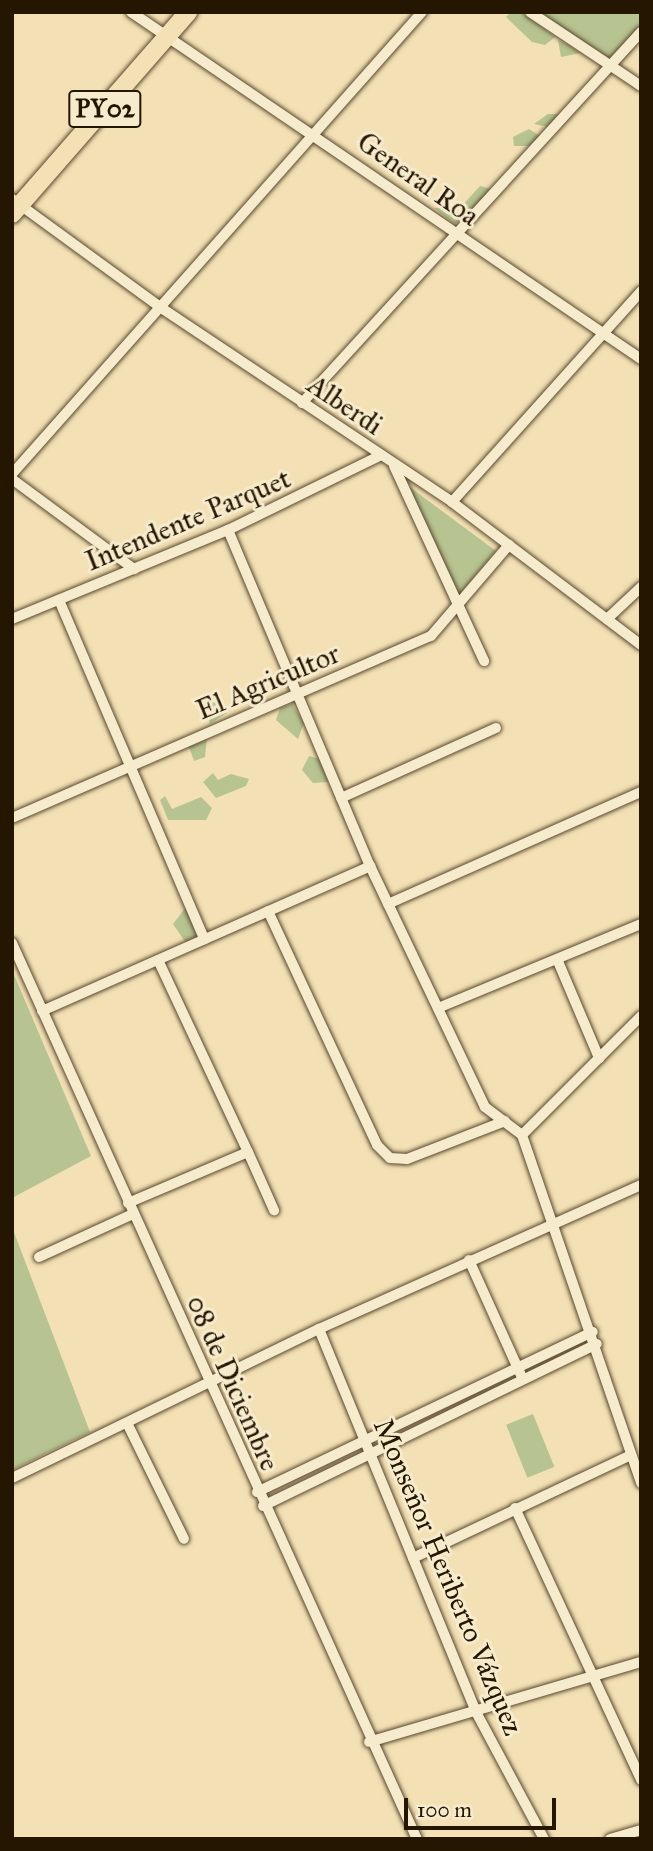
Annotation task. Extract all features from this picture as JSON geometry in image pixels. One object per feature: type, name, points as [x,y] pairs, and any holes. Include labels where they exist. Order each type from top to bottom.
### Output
[{"type":"main road","name":"PY02","points":[[15,206],[190,12]]},
{"type":"street","name":"General Roa","points":[[131,12],[312,133],[601,335],[641,359]]},
{"type":"street","points":[[134,569],[12,477],[163,309],[312,133],[422,12]]},
{"type":"street","points":[[530,12],[641,86]]},
{"type":"street","points":[[302,403],[641,32]]},
{"type":"street","name":"Alberdi","points":[[15,206],[379,456],[452,502],[641,645]]},
{"type":"street","points":[[452,502],[641,291]]},
{"type":"street","name":"Intendente Parquet","points":[[12,620],[228,530],[379,456]]},
{"type":"street","points":[[393,464],[458,610],[484,660]]},
{"type":"street","points":[[228,530],[370,866],[485,1107],[522,1135],[556,1221],[597,1344],[629,1456],[641,1483]]},
{"type":"street","name":"El Agricultor","points":[[12,818],[431,636],[458,610],[509,545]]},
{"type":"street","points":[[607,619],[641,587]]},
{"type":"street","points":[[59,600],[204,939]]},
{"type":"street","points":[[341,798],[496,728]]},
{"type":"street","points":[[388,904],[641,792]]},
{"type":"street","points":[[42,1011],[370,866]]},
{"type":"street","points":[[268,911],[377,1145],[390,1158],[407,1159],[505,1121]]},
{"type":"street","points":[[438,1008],[641,924]]},
{"type":"street","name":"08 de Diciembre","points":[[12,943],[369,1742],[417,1839]]},
{"type":"street","points":[[557,959],[599,1058]]},
{"type":"street","points":[[159,960],[274,1210]]},
{"type":"street","points":[[522,1135],[641,1016]]},
{"type":"street","points":[[39,1256],[130,1208],[248,1152]]},
{"type":"street","points":[[12,1478],[319,1329],[641,1185]]},
{"type":"street","points":[[469,1260],[520,1373]]},
{"type":"street","name":"Monseñor Heriberto Vázquez","points":[[319,1329],[476,1712],[544,1839]]},
{"type":"street","points":[[263,1506],[368,1447],[520,1373],[593,1332]]},
{"type":"street","points":[[520,1373],[597,1344]]},
{"type":"street","points":[[127,1423],[184,1539]]},
{"type":"street","points":[[257,1492],[368,1447]]},
{"type":"street","points":[[413,1558],[629,1456]]},
{"type":"street","points":[[515,1508],[641,1780]]},
{"type":"street","points":[[369,1742],[592,1679],[641,1662]]},
{"type":"street","points":[[610,1839],[641,1830]]},
{"type":"green space","points":[[511,12],[521,12],[555,37],[545,45],[532,42],[506,17]]},
{"type":"green space","points":[[530,12],[641,12],[641,32],[611,65]]},
{"type":"green space","points":[[558,40],[570,46],[580,53],[561,57]]},
{"type":"green space","points":[[548,114],[560,114],[548,127],[534,124]]},
{"type":"green space","points":[[529,129],[540,136],[529,146],[514,146],[513,137]]},
{"type":"green space","points":[[480,186],[492,189],[469,215],[460,208]]},
{"type":"green space","points":[[450,207],[467,218],[454,224],[434,208]]},
{"type":"green space","points":[[407,485],[496,551],[458,596]]},
{"type":"green space","points":[[214,702],[227,713],[210,724],[205,706]]},
{"type":"green space","points":[[292,704],[304,723],[298,739],[276,720],[280,708]]},
{"type":"green space","points":[[207,737],[205,757],[194,761],[188,744]]},
{"type":"green space","points":[[309,756],[320,759],[328,782],[313,783],[302,770]]},
{"type":"green space","points":[[213,773],[218,780],[231,774],[249,779],[246,786],[216,798],[203,782]]},
{"type":"green space","points":[[165,796],[172,809],[201,797],[212,808],[206,820],[168,820],[160,800]]},
{"type":"green space","points":[[186,907],[197,936],[186,943],[173,924]]},
{"type":"green space","points":[[12,970],[91,1156],[12,1198]]},
{"type":"green space","points":[[12,1227],[90,1432],[12,1470]]},
{"type":"green space","points":[[533,1414],[554,1467],[527,1478],[506,1425]]}]
